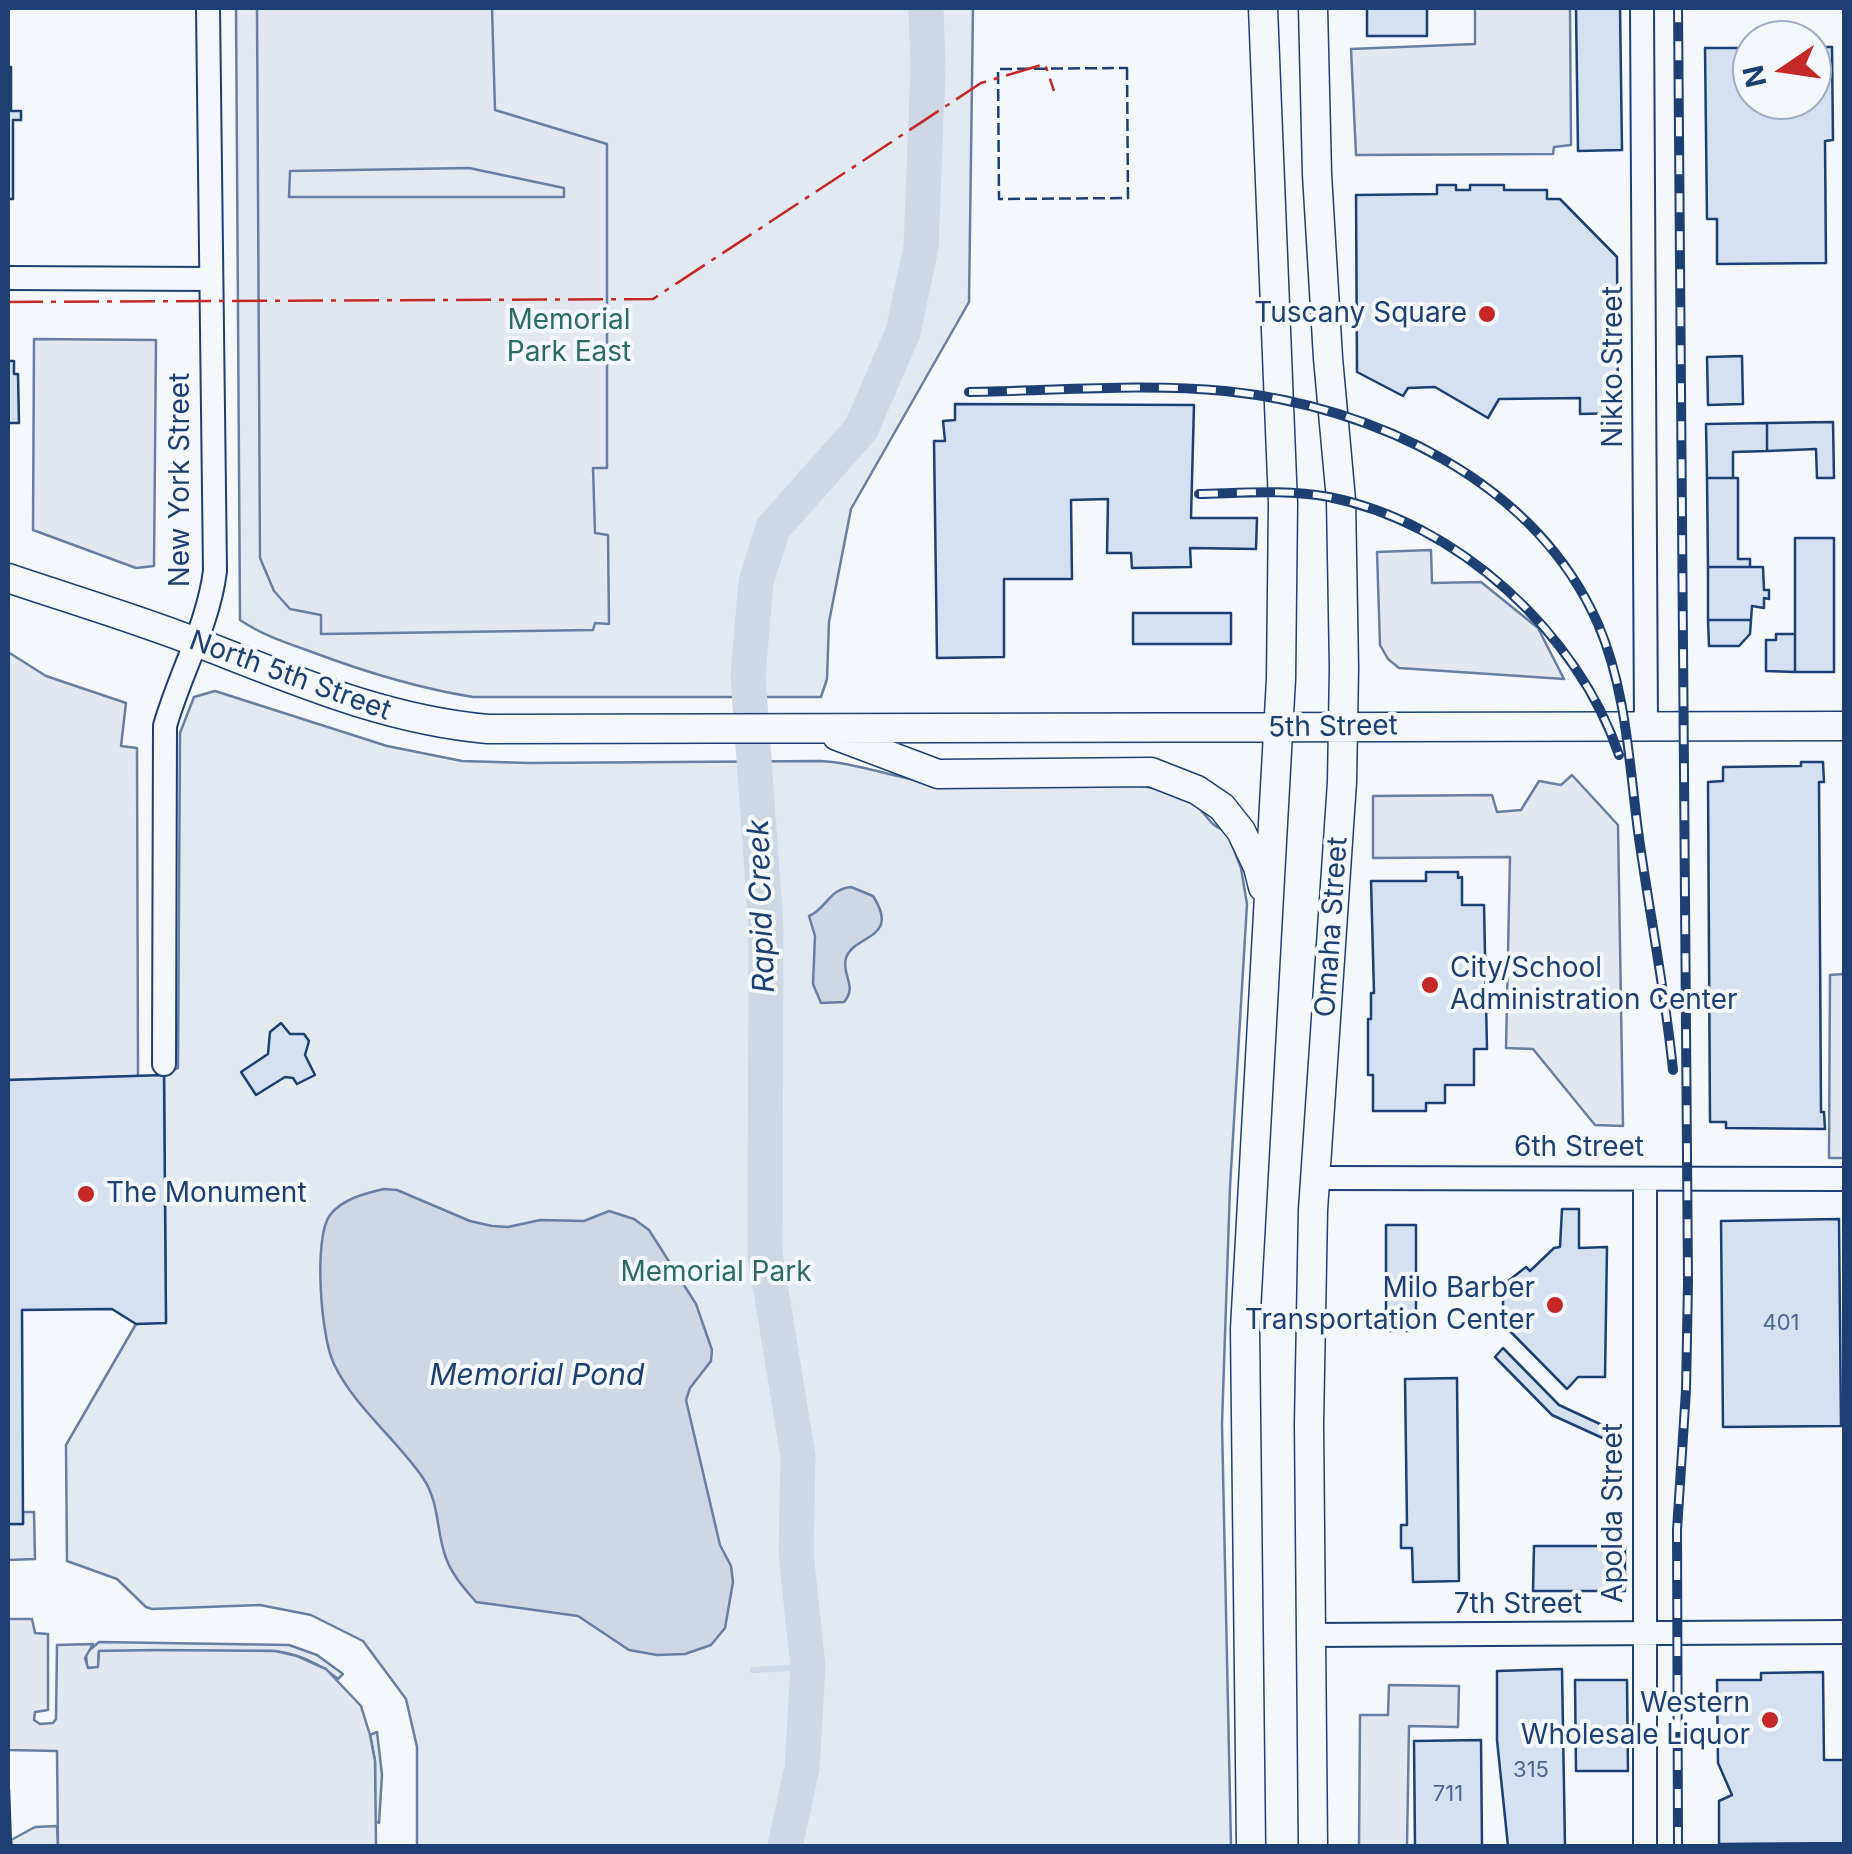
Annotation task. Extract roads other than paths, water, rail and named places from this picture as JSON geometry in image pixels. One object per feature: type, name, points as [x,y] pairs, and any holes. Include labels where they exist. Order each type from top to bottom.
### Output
[{"type":"main road","points":[[1251,1846],[1246,1329],[1278,728],[1283,504],[1263,8]]},
{"type":"main road","name":"Omaha Street","points":[[1313,8],[1316,156],[1341,500],[1344,726],[1314,1178],[1309,1424],[1313,1846]]},
{"type":"main road","name":"North 5th Street","points":[[8,578],[196,642],[356,704],[423,721],[488,729],[822,730]]},
{"type":"main road","name":"5th Street","points":[[822,730],[1844,726]]},
{"type":"main road","points":[[822,730],[938,774],[1151,772],[1197,790],[1232,819],[1258,867],[1268,908]]},
{"type":"street","name":"New York Street","points":[[164,1064],[165,726],[207,615],[215,571],[208,8]]},
{"type":"street","name":"Nikko Street","points":[[1642,8],[1646,726]]},
{"type":"street","points":[[8,278],[210,278]]},
{"type":"street","name":"6th Street","points":[[1314,1178],[1844,1179]]},
{"type":"street","name":"Apolda Street","points":[[1645,1178],[1645,1846]]},
{"type":"street","name":"7th Street","points":[[1312,1635],[1844,1632]]},
{"type":"water","points":[[851,887],[873,896],[882,921],[879,929],[846,958],[850,991],[844,1002],[821,1003],[813,984],[815,936],[809,916],[838,891]]},
{"type":"water","name":"Memorial Pond","points":[[384,1189],[397,1190],[470,1221],[492,1226],[540,1220],[584,1221],[609,1211],[634,1219],[649,1230],[696,1304],[712,1350],[711,1361],[690,1388],[686,1400],[720,1545],[731,1566],[733,1582],[725,1628],[711,1645],[685,1654],[629,1650],[578,1616],[476,1602],[459,1582],[446,1558],[435,1507],[423,1478],[342,1379],[329,1351],[320,1265],[325,1227],[330,1215],[341,1205]]},
{"type":"waterway","name":"Rapid Creek","points":[[785,1846],[802,1768],[808,1667],[796,1554],[798,1456],[765,1254],[766,926],[748,676],[756,582],[773,528],[861,429],[903,332],[921,247],[928,69],[926,8]]},
{"type":"waterway","points":[[753,1670],[808,1667]]},
{"type":"railway","points":[[1678,8],[1688,1282],[1677,1530],[1678,1846]]},
{"type":"railway","points":[[969,392],[1161,388],[1281,399],[1392,434],[1444,460],[1492,491],[1534,529],[1570,574],[1598,624],[1615,674],[1673,1070]]},
{"type":"railway","points":[[1199,494],[1281,492],[1329,497],[1377,510],[1466,557],[1543,626],[1600,710],[1619,755]]},
{"type":"place","name":"Tuscany Square","points":[[1487,314]]},
{"type":"place","name":"City/School Administration Center","points":[[1430,985]]},
{"type":"place","name":"The Monument","points":[[86,1194]]},
{"type":"place","name":"Milo Barber Transportation Center","points":[[1555,1305]]},
{"type":"place","name":"Western Wholesale Liquor","points":[[1770,1720]]},
{"type":"park label","name":"Memorial Park East","points":[[569,337]]},
{"type":"park label","name":"Memorial Park","points":[[716,1273]]}]
